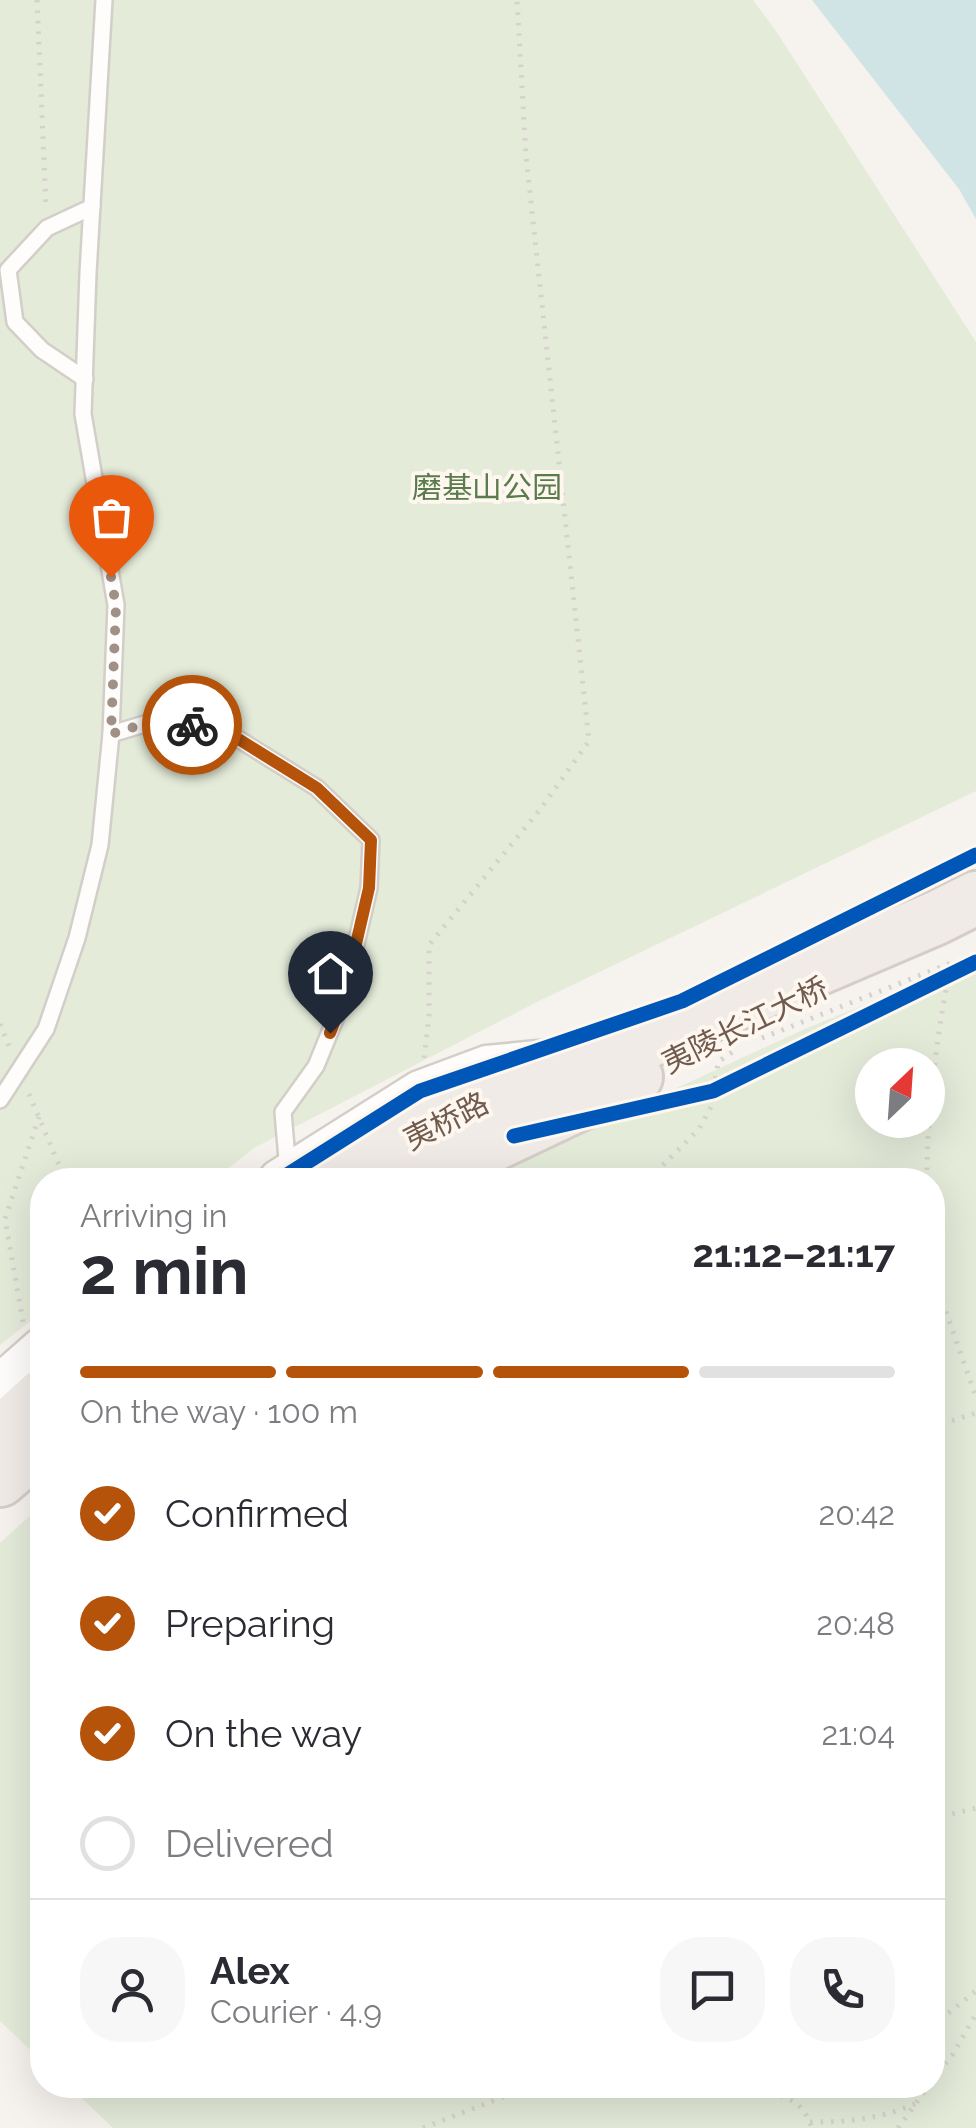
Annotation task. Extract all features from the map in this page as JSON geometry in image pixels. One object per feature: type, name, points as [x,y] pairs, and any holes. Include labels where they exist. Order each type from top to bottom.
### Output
[{"type":"highway","name":"夷陵长江大桥","points":[[509,1114],[623,1052],[976,898]]},
{"type":"highway","name":"夷陵长江大桥","points":[[509,1114],[976,914]]},
{"type":"highway","name":"夷桥路","points":[[326,1168],[415,1135],[509,1114]]},
{"type":"highway","name":"夷桥路","points":[[435,1168],[509,1114]]},
{"type":"highway","points":[[0,1434],[29,1372]]},
{"type":"highway","points":[[0,1480],[30,1454]]},
{"type":"street","points":[[311,1168],[420,1090],[487,1066],[623,1052]]},
{"type":"lane","points":[[0,1100],[46,1029],[77,938],[100,844],[111,734],[116,606],[84,414],[104,0]]},
{"type":"lane","points":[[84,378],[42,350],[14,322],[8,270],[47,228],[92,207]]},
{"type":"lane","points":[[111,734],[168,717],[240,740],[317,788],[371,840],[369,888],[343,1000],[316,1066],[283,1112],[294,1168]]},
{"type":"path","points":[[37,0],[47,228]]},
{"type":"path","points":[[420,1090],[430,945],[542,807],[588,741],[526,156],[518,0]]},
{"type":"path","points":[[660,1168],[699,1129],[712,1106],[718,1062],[736,1049],[950,962],[939,1023],[928,1168]]},
{"type":"path","points":[[888,1005],[958,971]]},
{"type":"path","points":[[695,1095],[730,1082]]},
{"type":"path","points":[[29,1372],[6,1219],[39,1117]]},
{"type":"path","points":[[945,1309],[976,1398]]},
{"type":"path","points":[[945,1423],[976,1413]]},
{"type":"path","points":[[945,1816],[976,1808]]},
{"type":"path","points":[[945,2016],[976,1991]]},
{"type":"path","points":[[945,2064],[976,2014]]},
{"type":"path","points":[[424,2128],[500,2098]]},
{"type":"path","points":[[788,2098],[805,2110],[811,2125],[889,2115],[917,2103]]},
{"type":"path","points":[[898,2128],[920,2098]]},
{"type":"green space","name":"磨基山公园","points":[[0,0],[753,0],[976,342],[976,791],[539,1001],[254,1148],[228,1168],[30,1168],[30,1321],[0,1345]]},
{"type":"green space","points":[[976,963],[976,2128],[113,2128],[82,2098],[945,2098],[945,1168],[511,1168],[807,1028]]},
{"type":"green space","points":[[30,1516],[30,2050],[0,2021],[0,1543]]},
{"type":"shaded area","points":[[812,0],[976,0],[976,219],[959,189]]},
{"type":"cycle path","points":[[298,1168],[420,1091],[682,1001],[976,855]]},
{"type":"cycle path","points":[[514,1136],[713,1091],[976,962]]},
{"type":"way so far","points":[[111,577],[116,606],[111,734],[168,717],[192,725]]},
{"type":"route","points":[[192,725],[240,740],[317,788],[371,840],[369,888],[343,1000],[330,1033]]}]
